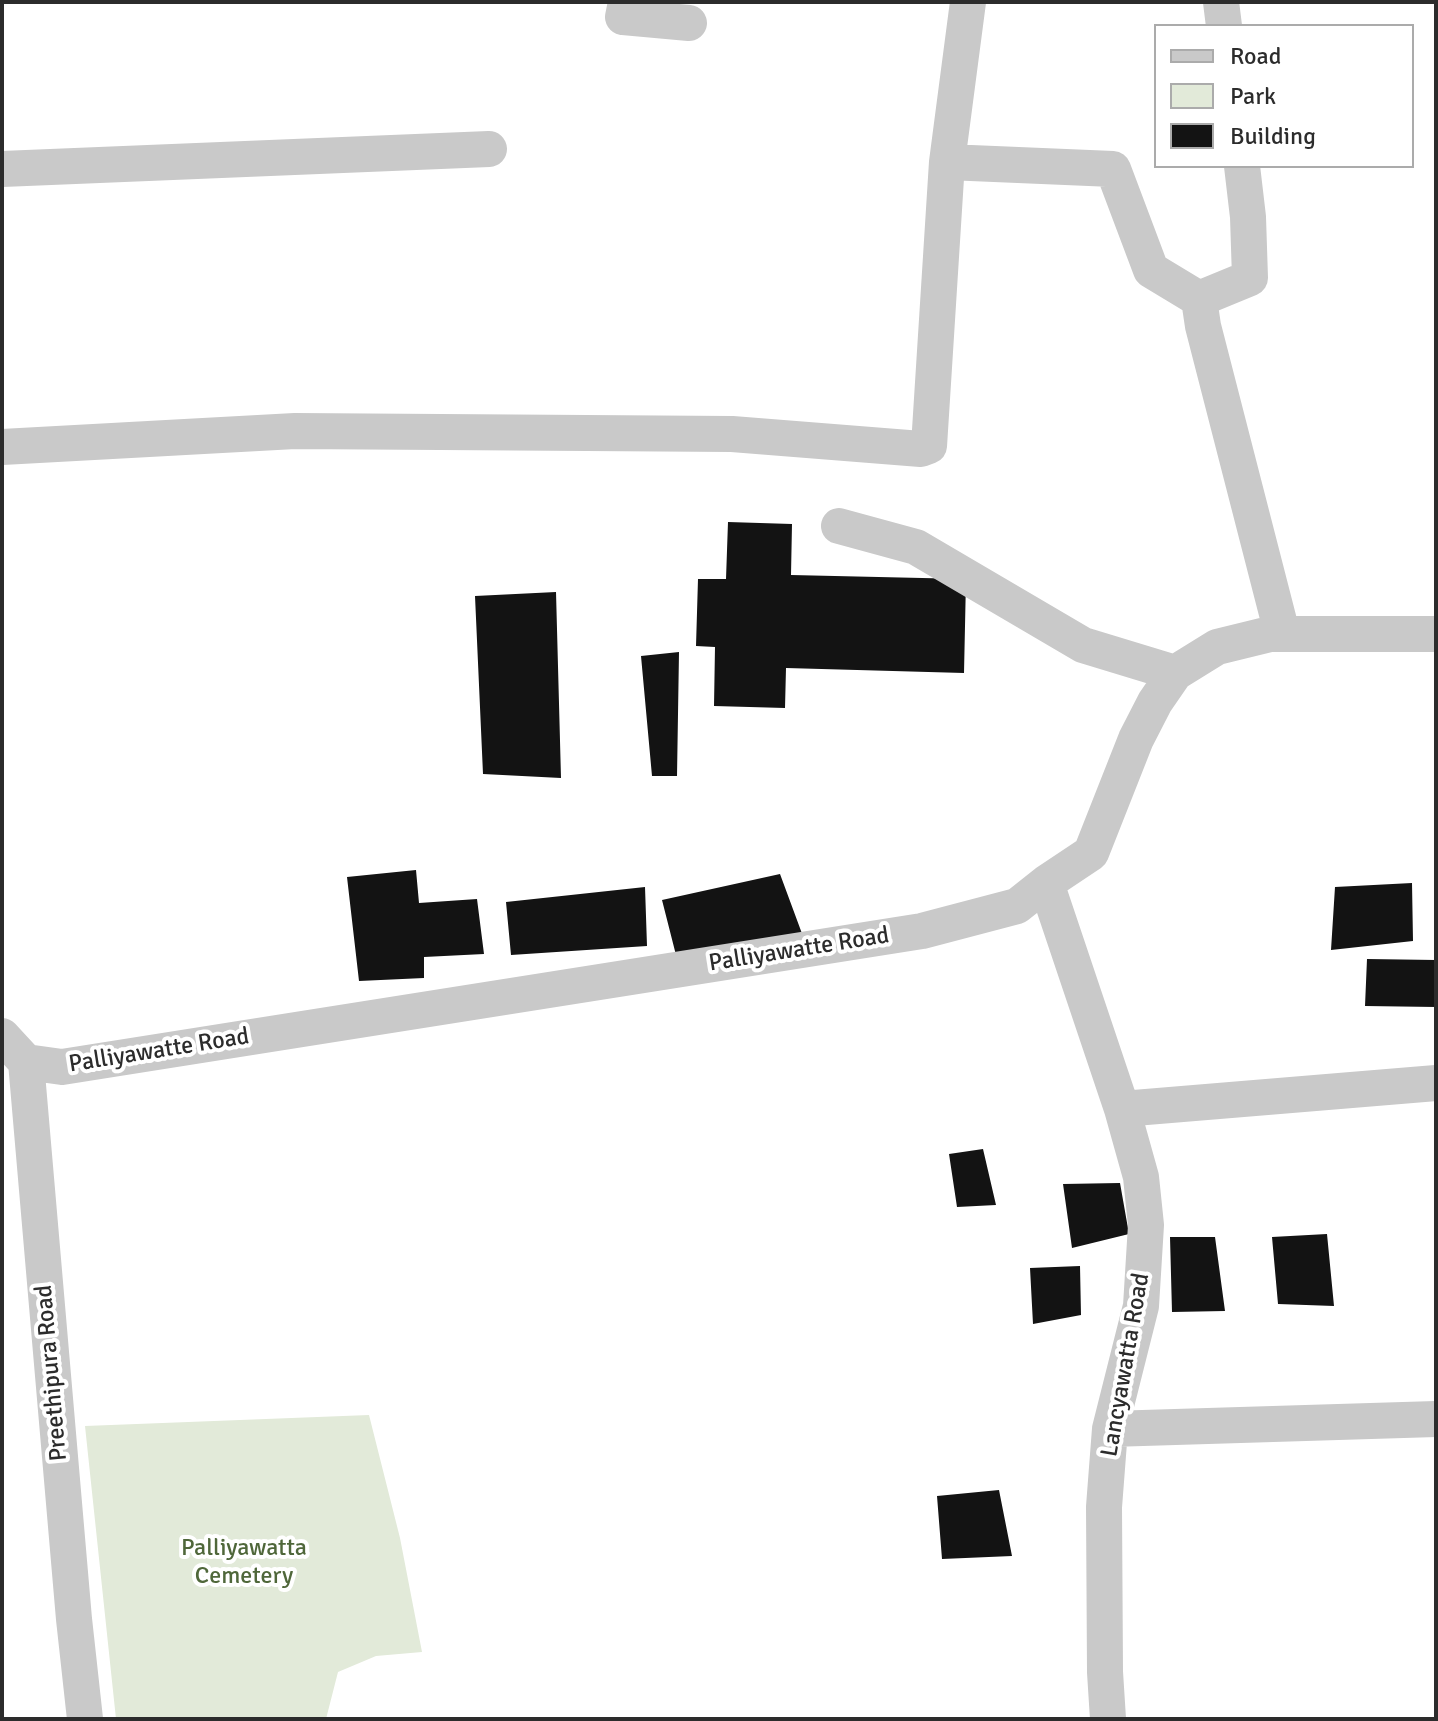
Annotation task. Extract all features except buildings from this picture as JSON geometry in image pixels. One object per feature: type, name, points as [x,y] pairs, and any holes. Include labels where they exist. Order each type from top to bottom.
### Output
[{"type":"street","points":[[626,2],[623,17],[689,23]]},
{"type":"street","points":[[2,447],[311,431],[732,434],[921,449],[929,446],[947,162],[968,2]]},
{"type":"street","points":[[1221,2],[1224,24]]},
{"type":"street","points":[[2,169],[489,149]]},
{"type":"street","points":[[947,162],[1113,169],[1151,270],[1199,299]]},
{"type":"street","points":[[1199,299],[1250,278],[1242,168]]},
{"type":"street","points":[[1199,299],[1203,326],[1282,633]]},
{"type":"street","points":[[839,526],[916,547],[1083,645],[1175,673]]},
{"type":"street","name":"Palliyawatte Road","points":[[26,1062],[62,1067],[922,931],[1017,906],[1091,853],[1136,739],[1155,702],[1175,673],[1217,647],[1282,633],[1436,634]]},
{"type":"street","name":"Lancyawatta Road","points":[[1046,883],[1122,1109],[1141,1177],[1146,1225],[1141,1306],[1110,1429],[1104,1507],[1108,1719]]},
{"type":"street","points":[[2,1036],[26,1062]]},
{"type":"street","name":"Preethipura Road","points":[[26,1062],[85,1719]]},
{"type":"street","points":[[1122,1109],[1436,1083]]},
{"type":"street","points":[[1110,1429],[1436,1419]]},
{"type":"green space","name":"Palliyawatta Cemetery","points":[[369,1415],[400,1538],[422,1652],[376,1656],[338,1672],[326,1719],[116,1719],[85,1426]]}]
